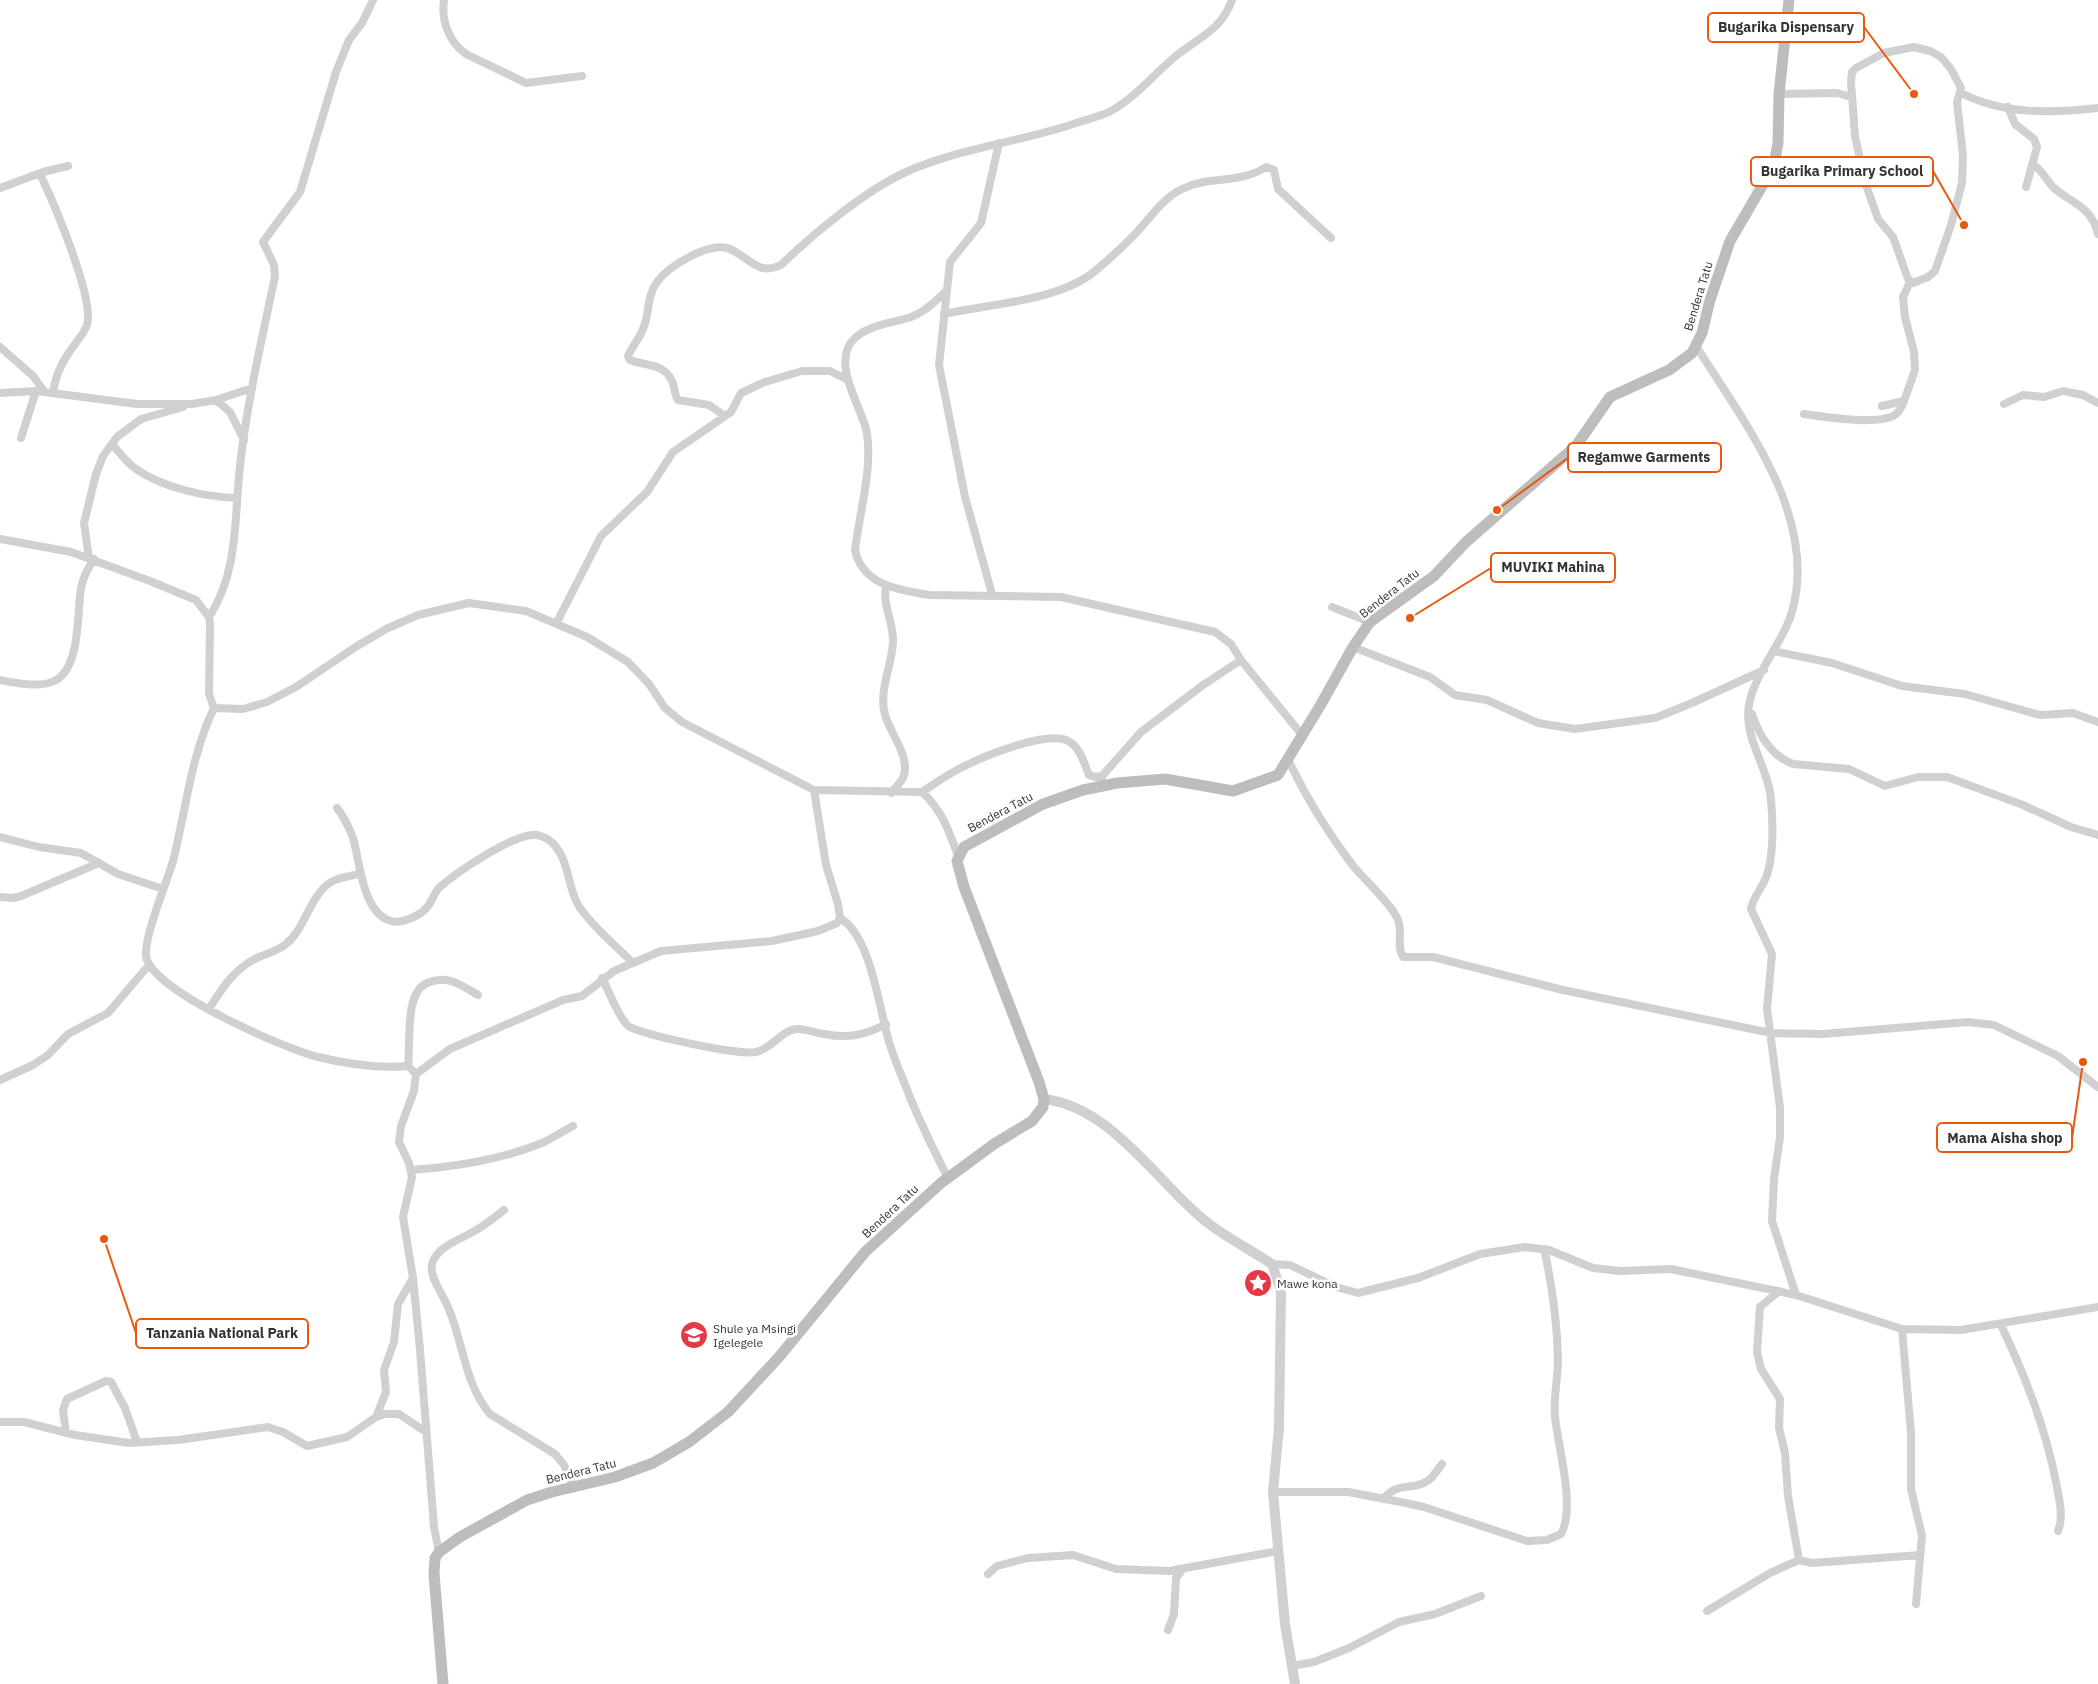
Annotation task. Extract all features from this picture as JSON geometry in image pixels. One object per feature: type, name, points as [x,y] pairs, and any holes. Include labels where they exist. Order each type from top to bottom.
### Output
[{"type":"main road","name":"Bendera Tatu","points":[[958,856],[964,848],[1043,804],[1101,781],[1165,779],[1233,791],[1278,775],[1353,647],[1370,622],[1434,576],[1466,542],[1576,446],[1610,397],[1669,370],[1687,357],[1696,346],[1730,241],[1768,176],[1775,158],[1778,143],[1779,94],[1789,0]]},
{"type":"main road","points":[[958,856],[958,868],[964,887],[1026,1046],[1044,1099]]},
{"type":"main road","name":"Bendera Tatu","points":[[438,1552],[460,1537],[527,1500],[573,1487],[616,1478],[653,1463],[689,1442],[728,1412],[798,1335],[865,1252],[948,1178],[994,1144],[1032,1121],[1043,1107],[1044,1099]]},
{"type":"main road","points":[[438,1552],[435,1558],[434,1574],[443,1684]]},
{"type":"street","points":[[373,0],[362,23],[348,40],[336,72],[300,192],[263,242],[274,265],[275,276],[252,388],[228,579],[221,599],[209,617],[209,694],[214,708],[203,730],[172,862],[147,948],[149,965],[159,975],[209,1009],[249,1031],[317,1057],[381,1067],[408,1066],[416,1074]]},
{"type":"street","points":[[444,0],[444,19],[449,34],[458,48],[466,54],[526,83],[582,76]]},
{"type":"street","points":[[725,416],[709,405],[678,400],[671,379],[666,372],[657,366],[630,360],[628,356],[644,328],[648,300],[657,282],[693,254],[717,248],[729,248],[762,269],[771,270],[781,266],[865,196],[908,171],[998,143],[1048,133],[1110,112],[1126,101],[1156,72],[1186,48],[1214,29],[1226,15],[1232,0]]},
{"type":"street","points":[[1804,414],[1847,419],[1886,418],[1900,411],[1915,370],[1914,352],[1905,317],[1903,297],[1910,282],[1893,237],[1878,219],[1870,199],[1855,136],[1851,97],[1852,72],[1856,68],[1884,53],[1914,46],[1941,57],[1957,80],[1961,93],[1957,102],[1963,156],[1962,182],[1951,225],[1935,271],[1928,277],[1913,283],[1910,282]]},
{"type":"street","points":[[1779,94],[1837,93],[1851,97]]},
{"type":"street","points":[[1961,93],[1976,100],[2036,112],[2098,108]]},
{"type":"street","points":[[2008,107],[2015,124],[2034,139],[2037,147],[2026,187]]},
{"type":"street","points":[[992,594],[965,497],[939,365],[950,262],[981,223],[998,143]]},
{"type":"street","points":[[2032,164],[2055,189],[2074,200],[2083,209],[2098,234]]},
{"type":"street","points":[[0,188],[68,166]]},
{"type":"street","points":[[944,314],[1052,292],[1074,284],[1092,273],[1134,235],[1167,199],[1181,189],[1195,184],[1243,178],[1266,167],[1274,170],[1278,189],[1331,238]]},
{"type":"street","points":[[21,438],[44,391],[86,328],[89,318],[66,237],[40,174]]},
{"type":"street","points":[[947,290],[924,311],[865,332],[853,339],[847,358],[848,380],[862,415],[868,444],[855,550],[857,562],[864,571],[886,586],[929,595],[1061,596],[1203,628],[1221,635],[1231,644],[1240,660],[1302,735]]},
{"type":"street","points":[[1696,346],[1759,447],[1785,501],[1793,533],[1798,584],[1792,611],[1749,705],[1750,730],[1771,798],[1769,865],[1751,909],[1772,954],[1767,1009],[1780,1115],[1772,1221],[1796,1295]]},
{"type":"street","points":[[0,347],[33,376],[44,391]]},
{"type":"street","points":[[556,624],[601,536],[647,492],[673,452],[725,416],[736,406],[741,393],[745,389],[784,375],[816,370],[830,372],[848,380]]},
{"type":"street","points":[[0,680],[34,685],[52,682],[61,678],[72,655],[81,586],[91,559],[84,523],[102,456],[112,444],[128,426],[141,419],[192,404],[216,400],[252,388]]},
{"type":"street","points":[[0,393],[44,391],[137,404],[192,404]]},
{"type":"street","points":[[2004,404],[2023,395],[2044,397],[2063,391],[2078,393],[2098,403]]},
{"type":"street","points":[[216,400],[230,412],[244,440]]},
{"type":"street","points":[[1882,406],[1904,401]]},
{"type":"street","points":[[112,444],[136,469],[156,479],[212,497],[238,498]]},
{"type":"street","points":[[0,539],[91,559],[196,600],[209,617]]},
{"type":"street","points":[[886,586],[884,594],[892,625],[893,642],[885,681],[884,710],[905,761],[904,775],[891,793]]},
{"type":"street","points":[[214,708],[243,709],[267,702],[296,688],[358,646],[418,615],[469,603],[526,611],[587,637],[628,662],[649,684],[665,708],[682,722],[814,790],[891,793],[922,792],[957,770],[1018,744],[1063,738],[1072,743],[1090,775],[1101,781],[1141,732],[1203,685],[1240,660]]},
{"type":"street","points":[[1332,607],[1370,622]]},
{"type":"street","points":[[1353,647],[1430,677],[1455,695],[1487,700],[1538,723],[1575,730],[1655,718],[1764,670]]},
{"type":"street","points":[[1774,651],[1832,664],[1902,686],[1965,694],[2040,715],[2073,713],[2098,722]]},
{"type":"street","points":[[1749,705],[1757,729],[1769,745],[1787,761],[1794,764],[1849,769],[1885,786],[1918,777],[1947,776],[1995,793],[2071,827],[2098,835]]},
{"type":"street","points":[[1288,759],[1305,796],[1356,868],[1398,920],[1399,949],[1403,956],[1433,957],[1563,990],[1771,1033],[1823,1034],[1968,1022],[1994,1025],[2058,1056],[2098,1087]]},
{"type":"street","points":[[814,790],[826,865],[840,918],[848,923],[860,941],[878,992],[889,1040],[902,1078],[948,1178]]},
{"type":"street","points":[[922,792],[934,803],[946,823],[958,856]]},
{"type":"street","points":[[337,808],[346,821],[353,838],[360,874],[374,906],[381,915],[391,921],[403,921],[418,915],[428,908],[441,885],[475,862],[521,838],[532,835],[541,836],[550,841],[561,854],[579,907],[633,963]]},
{"type":"street","points":[[0,837],[39,847],[81,853],[125,877],[163,889]]},
{"type":"street","points":[[0,897],[13,898],[21,896],[99,863]]},
{"type":"street","points":[[209,1009],[224,984],[241,969],[253,959],[275,952],[293,937],[321,890],[331,882],[360,874]]},
{"type":"street","points":[[438,1552],[434,1528],[412,1278],[403,1217],[411,1170],[399,1142],[401,1126],[414,1091],[416,1074],[450,1049],[564,1000],[582,996],[591,990],[602,978],[661,951],[772,941],[818,931],[837,923],[840,918]]},
{"type":"street","points":[[0,1080],[33,1065],[48,1055],[68,1034],[108,1013],[149,965]]},
{"type":"street","points":[[602,978],[619,1014],[633,1030],[696,1045],[757,1052],[781,1038],[788,1031],[798,1029],[853,1038],[868,1034],[886,1024]]},
{"type":"street","points":[[408,1066],[412,1003],[416,992],[421,986],[443,979],[457,982],[478,995]]},
{"type":"street","points":[[1044,1099],[1071,1104],[1108,1128],[1212,1226],[1272,1264],[1290,1265],[1336,1287],[1358,1293],[1418,1278],[1480,1254],[1525,1247],[1544,1249],[1593,1268],[1620,1270],[1671,1268],[1778,1291],[1838,1306],[1875,1322],[1902,1329],[1961,1330],[2001,1325],[2098,1307]]},
{"type":"street","points":[[411,1170],[432,1169],[504,1154],[543,1142],[573,1126]]},
{"type":"street","points":[[504,1210],[478,1230],[444,1248],[434,1260],[432,1273],[454,1316],[462,1359],[484,1407],[490,1414],[555,1454],[564,1465],[573,1487]]},
{"type":"street","points":[[1273,1492],[1348,1492],[1424,1507],[1528,1541],[1547,1540],[1561,1534],[1566,1520],[1566,1487],[1555,1418],[1558,1358],[1549,1271],[1544,1249]]},
{"type":"street","points":[[1272,1264],[1281,1291],[1279,1427],[1273,1492],[1285,1624],[1295,1684]]},
{"type":"street","points":[[376,1416],[386,1392],[384,1370],[394,1342],[398,1304],[412,1278]]},
{"type":"street","points":[[1778,1291],[1760,1307],[1756,1352],[1761,1369],[1780,1399],[1779,1428],[1785,1453],[1788,1496],[1799,1560]]},
{"type":"street","points":[[2001,1325],[2027,1382],[2047,1439],[2062,1515],[2058,1531]]},
{"type":"street","points":[[1902,1329],[1911,1432],[1911,1489],[1922,1536],[1916,1604]]},
{"type":"street","points":[[66,1433],[63,1410],[67,1399],[106,1381],[111,1382],[125,1408],[137,1442]]},
{"type":"street","points":[[0,1422],[24,1422],[66,1433],[137,1442],[178,1440],[268,1427],[283,1432],[307,1446],[347,1437],[376,1416],[392,1413],[399,1414],[426,1432]]},
{"type":"street","points":[[1383,1499],[1398,1487],[1422,1484],[1431,1479],[1442,1464]]},
{"type":"street","points":[[988,1574],[997,1566],[1013,1560],[1067,1555],[1082,1557],[1116,1569],[1145,1572],[1182,1570],[1278,1551]]},
{"type":"street","points":[[1707,1611],[1770,1573],[1799,1560],[1812,1563],[1920,1555]]},
{"type":"street","points":[[1168,1630],[1174,1614],[1176,1578],[1182,1570]]},
{"type":"street","points":[[1292,1666],[1314,1662],[1349,1648],[1399,1622],[1435,1614],[1481,1596]]},
{"type":"place","name":"Bugarika Dispensary","points":[[1914,94]]},
{"type":"place","name":"Bugarika Primary School","points":[[1964,225]]},
{"type":"place","name":"Regamwe Garments","points":[[1497,510]]},
{"type":"place","name":"MUVIKI Mahina","points":[[1410,618]]},
{"type":"place","name":"Mama Aisha shop","points":[[2083,1062]]},
{"type":"place","name":"Tanzania National Park","points":[[104,1239]]},
{"type":"place","name":"Mawe kona","points":[[1258,1283]]},
{"type":"place","name":"Shule ya Msingi Igelegele","points":[[694,1335]]}]
